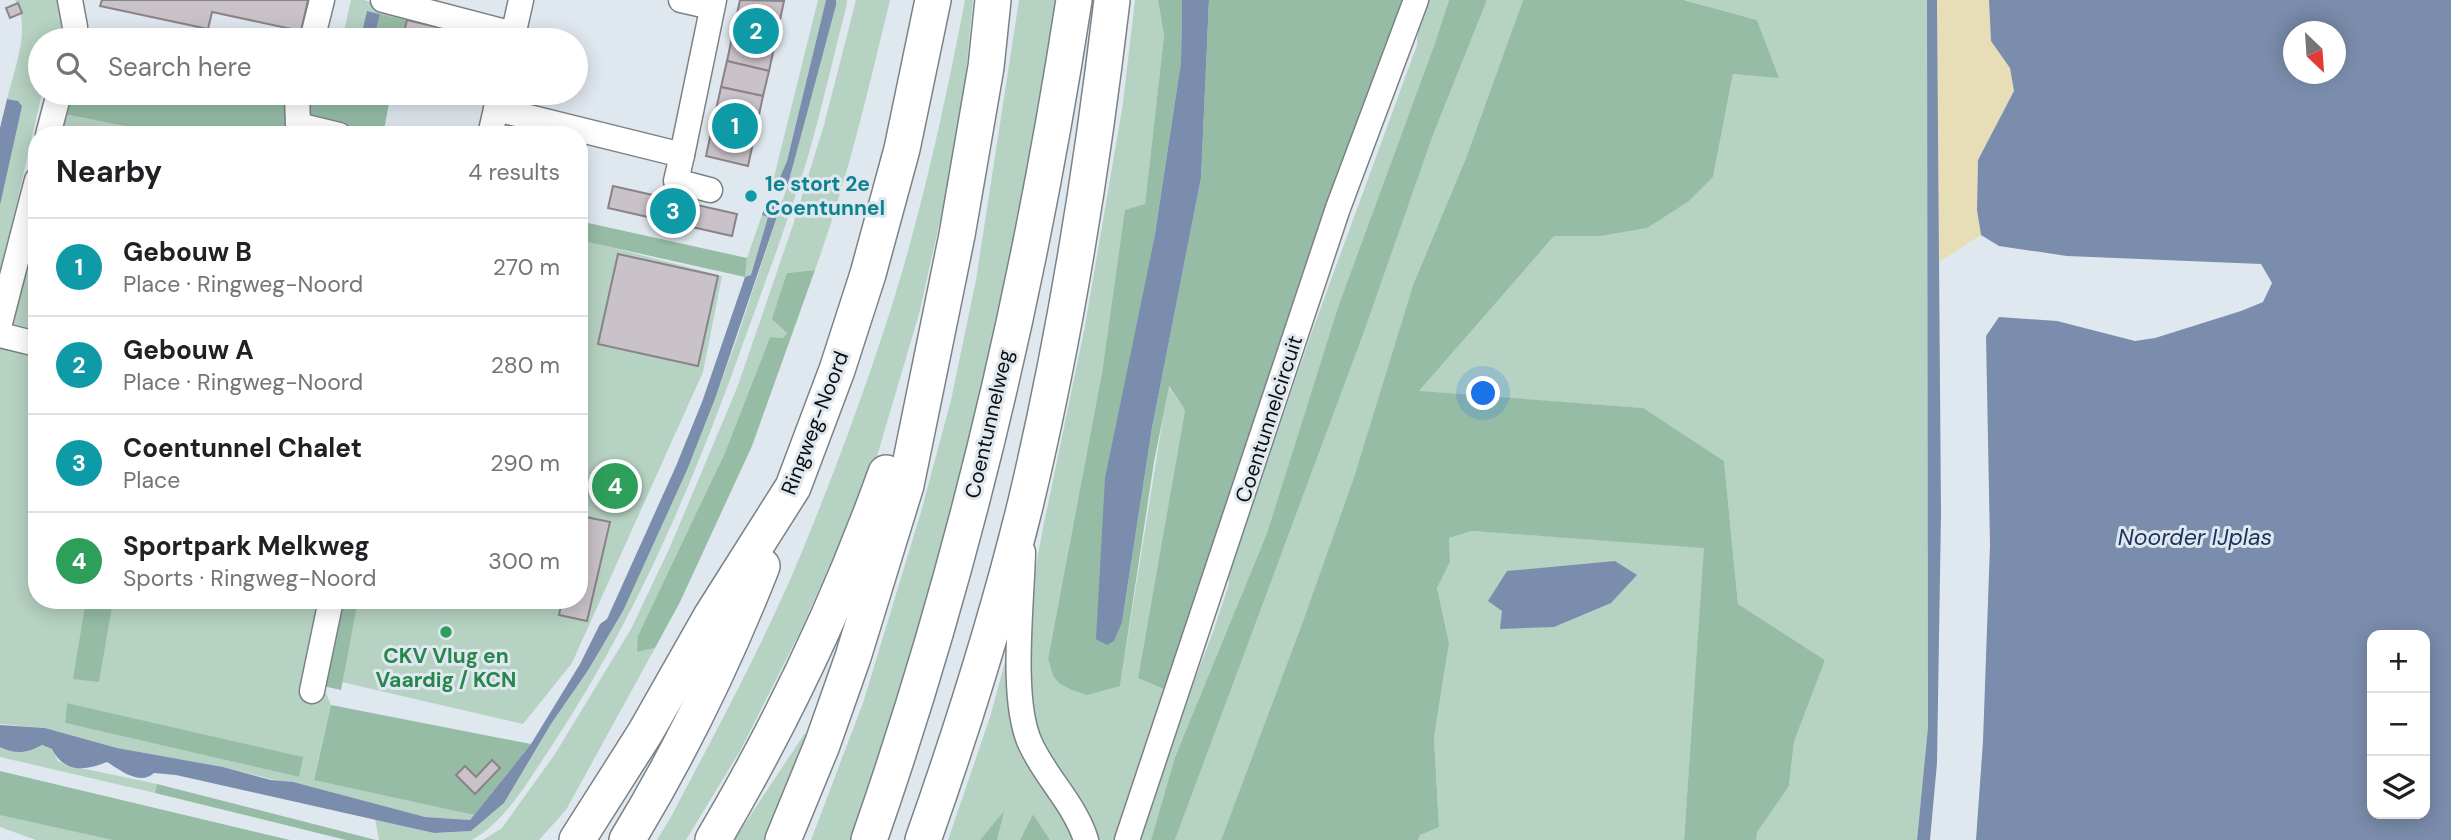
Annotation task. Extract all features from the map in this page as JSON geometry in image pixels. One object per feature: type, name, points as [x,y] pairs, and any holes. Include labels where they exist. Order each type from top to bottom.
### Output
[{"type":"highway","name":"Ringweg-Noord","points":[[577,840],[645,733],[712,615],[793,488],[837,370],[868,274],[902,149],[933,0]]},
{"type":"highway","points":[[783,840],[822,745],[853,657],[906,485],[957,235],[986,68],[993,0]]},
{"type":"highway","name":"Coentunnelweg","points":[[869,840],[897,760],[939,622],[989,428],[1028,253],[1074,0]]},
{"type":"highway","points":[[923,840],[978,678],[1025,506],[1078,242],[1112,0]]},
{"type":"highway","points":[[713,840],[748,780],[824,631],[866,529],[900,434],[957,235]]},
{"type":"highway","points":[[627,840],[682,741],[739,625],[793,488]]},
{"type":"street","points":[[70,0],[75,28]]},
{"type":"street","points":[[315,28],[322,0]]},
{"type":"street","points":[[383,0],[465,10],[497,28]]},
{"type":"street","points":[[515,28],[521,0]]},
{"type":"street","points":[[681,0],[713,3],[676,181],[710,190]]},
{"type":"street","name":"Coentunnelcircuit","points":[[1127,840],[1338,208],[1416,0]]},
{"type":"street","points":[[50,126],[56,105]]},
{"type":"street","points":[[297,105],[298,125],[302,126]]},
{"type":"street","points":[[492,126],[497,105]]},
{"type":"street","points":[[512,105],[583,126]]},
{"type":"street","points":[[588,127],[682,155]]},
{"type":"street","points":[[0,323],[28,215]]},
{"type":"street","points":[[0,335],[28,342]]},
{"type":"street","points":[[1025,506],[1019,661],[1023,718],[1037,757],[1074,814],[1086,840]]},
{"type":"street","points":[[312,691],[329,609]]},
{"type":"green space","points":[[15,0],[61,0],[64,14],[61,28],[28,28],[28,105],[39,105],[34,126],[28,126],[28,154],[0,276],[0,202],[18,101],[7,99],[22,36],[20,11]]},
{"type":"green space","points":[[351,0],[364,0],[450,28],[367,11],[363,28],[345,28]]},
{"type":"green space","points":[[818,0],[826,0],[787,161],[778,182],[773,181]]},
{"type":"green space","points":[[836,0],[847,0],[847,4],[802,177],[726,392],[684,496],[611,647],[527,783],[507,810],[485,832],[472,840],[379,840],[375,819],[434,833],[471,831],[504,803],[623,611],[716,396],[735,344],[788,184]]},
{"type":"green space","points":[[856,0],[890,0],[837,203],[815,270],[787,273],[787,332],[784,338],[770,337],[724,455],[637,652],[655,648],[566,810],[539,840],[483,840],[502,828],[555,754],[631,629],[670,547],[737,388],[793,225],[824,125]]},
{"type":"green space","points":[[965,0],[973,0],[964,93],[946,194],[919,314],[875,463],[800,632],[740,751],[686,840],[657,840],[772,620],[854,418],[910,244],[936,140]]},
{"type":"green space","points":[[1019,0],[1058,0],[1017,242],[947,541],[855,840],[811,840],[863,703],[921,512],[951,400],[976,280]]},
{"type":"green space","points":[[1135,0],[1158,0],[1164,36],[1145,205],[1103,367],[1048,659],[1053,676],[1059,683],[1120,686],[1168,386],[1185,410],[1138,678],[1166,690],[1120,840],[1097,840],[1045,748],[1030,707],[1030,599],[1085,326],[1123,103]]},
{"type":"green space","points":[[1158,0],[1182,0],[1181,62],[1154,240],[1122,622],[1152,428],[1201,178],[1209,0],[1403,0],[1166,690],[1138,678],[1185,410],[1169,386],[1154,462],[1120,686],[1087,695],[1059,683],[1053,676],[1048,659],[1103,367],[1125,210],[1145,204],[1164,36]]},
{"type":"green space","points":[[1427,0],[1449,0],[1338,307],[1267,533],[1175,757],[1151,840],[1133,840],[1213,632],[1229,584],[1228,575],[1309,340],[1417,45],[1418,28]]},
{"type":"green space","points":[[1449,0],[1487,0],[1433,135],[1364,332],[1175,840],[1151,840],[1175,757],[1267,533],[1338,307]]},
{"type":"green space","points":[[1487,0],[1523,0],[1466,158],[1413,285],[1354,477],[1303,621],[1221,840],[1175,840],[1364,332],[1433,135]]},
{"type":"green space","points":[[1523,0],[1684,0],[1757,20],[1779,78],[1733,74],[1713,177],[1689,201],[1647,228],[1600,236],[1554,236],[1419,391],[1643,408],[1724,461],[1738,604],[1825,660],[1794,742],[1789,786],[1757,832],[1756,840],[1684,840],[1704,548],[1472,531],[1449,538],[1450,562],[1437,588],[1449,643],[1434,737],[1439,827],[1420,835],[1418,840],[1221,840],[1354,477],[1413,285],[1466,158]]},
{"type":"green space","points":[[1685,0],[1927,0],[1928,727],[1917,840],[1756,840],[1756,832],[1789,786],[1794,742],[1825,660],[1738,604],[1724,461],[1642,408],[1418,392],[1554,236],[1600,236],[1713,177],[1733,74],[1778,77],[1757,20]]},
{"type":"green space","points":[[380,14],[407,20],[405,28],[377,28]]},
{"type":"green space","points":[[61,105],[389,105],[385,126],[125,126],[59,113]]},
{"type":"green space","points":[[59,113],[125,126],[64,126]]},
{"type":"green space","points":[[762,215],[768,217],[751,275],[745,277],[747,258]]},
{"type":"green space","points":[[588,223],[747,258],[745,277],[588,242]]},
{"type":"green space","points":[[588,241],[722,276],[703,372],[572,663],[523,724],[333,680],[351,609],[588,609]]},
{"type":"green space","points":[[25,259],[28,259],[28,335],[10,330]]},
{"type":"green space","points":[[815,270],[752,446],[680,602],[655,648],[637,652],[638,636],[724,455],[770,337],[783,338],[787,333],[772,319],[787,273]]},
{"type":"green space","points":[[0,347],[28,354],[28,609],[338,609],[323,686],[331,705],[314,779],[474,815],[470,820],[425,817],[223,767],[117,748],[45,728],[0,724]],"holes":[[[67,703],[302,757],[299,777],[65,723]]]},
{"type":"green space","points":[[1472,531],[1705,547],[1684,840],[1418,840],[1420,835],[1439,826],[1434,737],[1449,643],[1437,588],[1450,562],[1449,538]]},
{"type":"green space","points":[[85,609],[111,609],[99,682],[73,679]]},
{"type":"green space","points":[[338,609],[356,609],[341,690],[323,686]]},
{"type":"green space","points":[[1010,644],[1014,724],[1076,840],[1050,840],[1033,814],[1020,840],[997,840],[1003,813],[980,840],[948,840],[990,717]]},
{"type":"green space","points":[[67,703],[303,757],[299,777],[65,723]]},
{"type":"green space","points":[[331,705],[531,744],[474,815],[314,780]]},
{"type":"green space","points":[[805,733],[813,746],[769,840],[734,840]]},
{"type":"green space","points":[[41,745],[52,749],[58,761],[66,765],[157,784],[155,793],[0,757],[0,747]]},
{"type":"green space","points":[[0,771],[290,840],[113,840],[0,815]]},
{"type":"green space","points":[[157,784],[376,840],[346,840],[155,793]]},
{"type":"green space","points":[[1004,811],[997,840],[980,840]]},
{"type":"green space","points":[[0,814],[118,840],[36,840],[0,827]]},
{"type":"green space","points":[[1033,814],[1050,840],[1020,840]]},
{"type":"sand","points":[[1937,0],[1989,0],[1991,41],[2010,68],[2014,91],[1978,160],[1977,210],[1981,235],[1939,262]]},
{"type":"water","points":[[826,0],[836,0],[836,5],[788,184],[778,182],[787,161]]},
{"type":"water","points":[[1182,0],[1209,0],[1201,178],[1152,428],[1122,622],[1114,641],[1107,645],[1096,639],[1105,478],[1154,240],[1181,62]]},
{"type":"water","points":[[1927,0],[1937,0],[1941,513],[1937,763],[1930,840],[1917,840],[1928,727]]},
{"type":"water","name":"Noorder IJplas","points":[[1989,0],[2451,0],[2451,840],[1976,840],[1983,741],[1990,545],[1986,336],[1999,317],[2057,321],[2135,341],[2155,338],[2263,302],[2272,283],[2261,264],[2067,256],[1999,246],[1981,235],[1977,210],[1978,160],[2014,91],[2010,68],[1991,41]]},
{"type":"water","points":[[367,11],[380,14],[377,28],[363,28]]},
{"type":"water","points":[[7,99],[18,101],[22,106],[0,205],[0,128]]},
{"type":"water","points":[[768,198],[782,202],[716,396],[687,470],[623,611],[504,803],[471,831],[434,833],[176,775],[154,773],[148,777],[136,777],[107,762],[76,768],[63,762],[52,749],[42,745],[21,752],[0,747],[0,725],[45,728],[117,748],[223,767],[271,780],[293,782],[425,817],[470,820],[531,744],[580,664],[600,624],[607,619],[702,402],[745,277],[751,275],[768,217],[762,215]]},
{"type":"water","points":[[1615,561],[1637,575],[1611,603],[1554,627],[1500,629],[1502,611],[1488,601],[1507,571]]},
{"type":"building","points":[[102,0],[308,0],[302,28],[287,28],[212,12],[208,28],[203,28],[100,6]]},
{"type":"building","points":[[740,0],[784,1],[769,71],[727,61]]},
{"type":"building","points":[[18,3],[22,13],[10,18],[6,8]]},
{"type":"building","points":[[407,20],[441,28],[405,28]]},
{"type":"building","points":[[727,61],[769,71],[763,96],[721,87]]},
{"type":"building","points":[[721,87],[763,96],[748,166],[706,156]]},
{"type":"building","points":[[613,186],[737,214],[732,236],[608,208]]},
{"type":"building","points":[[618,254],[718,276],[698,366],[598,344]]},
{"type":"building","points":[[588,517],[610,522],[587,621],[559,615],[560,609],[588,609]]},
{"type":"building","points":[[492,760],[500,768],[475,794],[456,775],[465,766],[476,777]]},
{"type":"place","name":"Gebouw A","points":[[756,31]]},
{"type":"place","name":"Gebouw B","points":[[735,126]]},
{"type":"place","name":"1e stort 2e Coentunnel","points":[[751,196]]},
{"type":"place","name":"Coentunnel Chalet","points":[[673,211]]},
{"type":"place","name":"Sportpark Melkweg","points":[[615,486]]},
{"type":"place","name":"CKV Vlug en Vaardig / KCN","points":[[446,632]]}]
